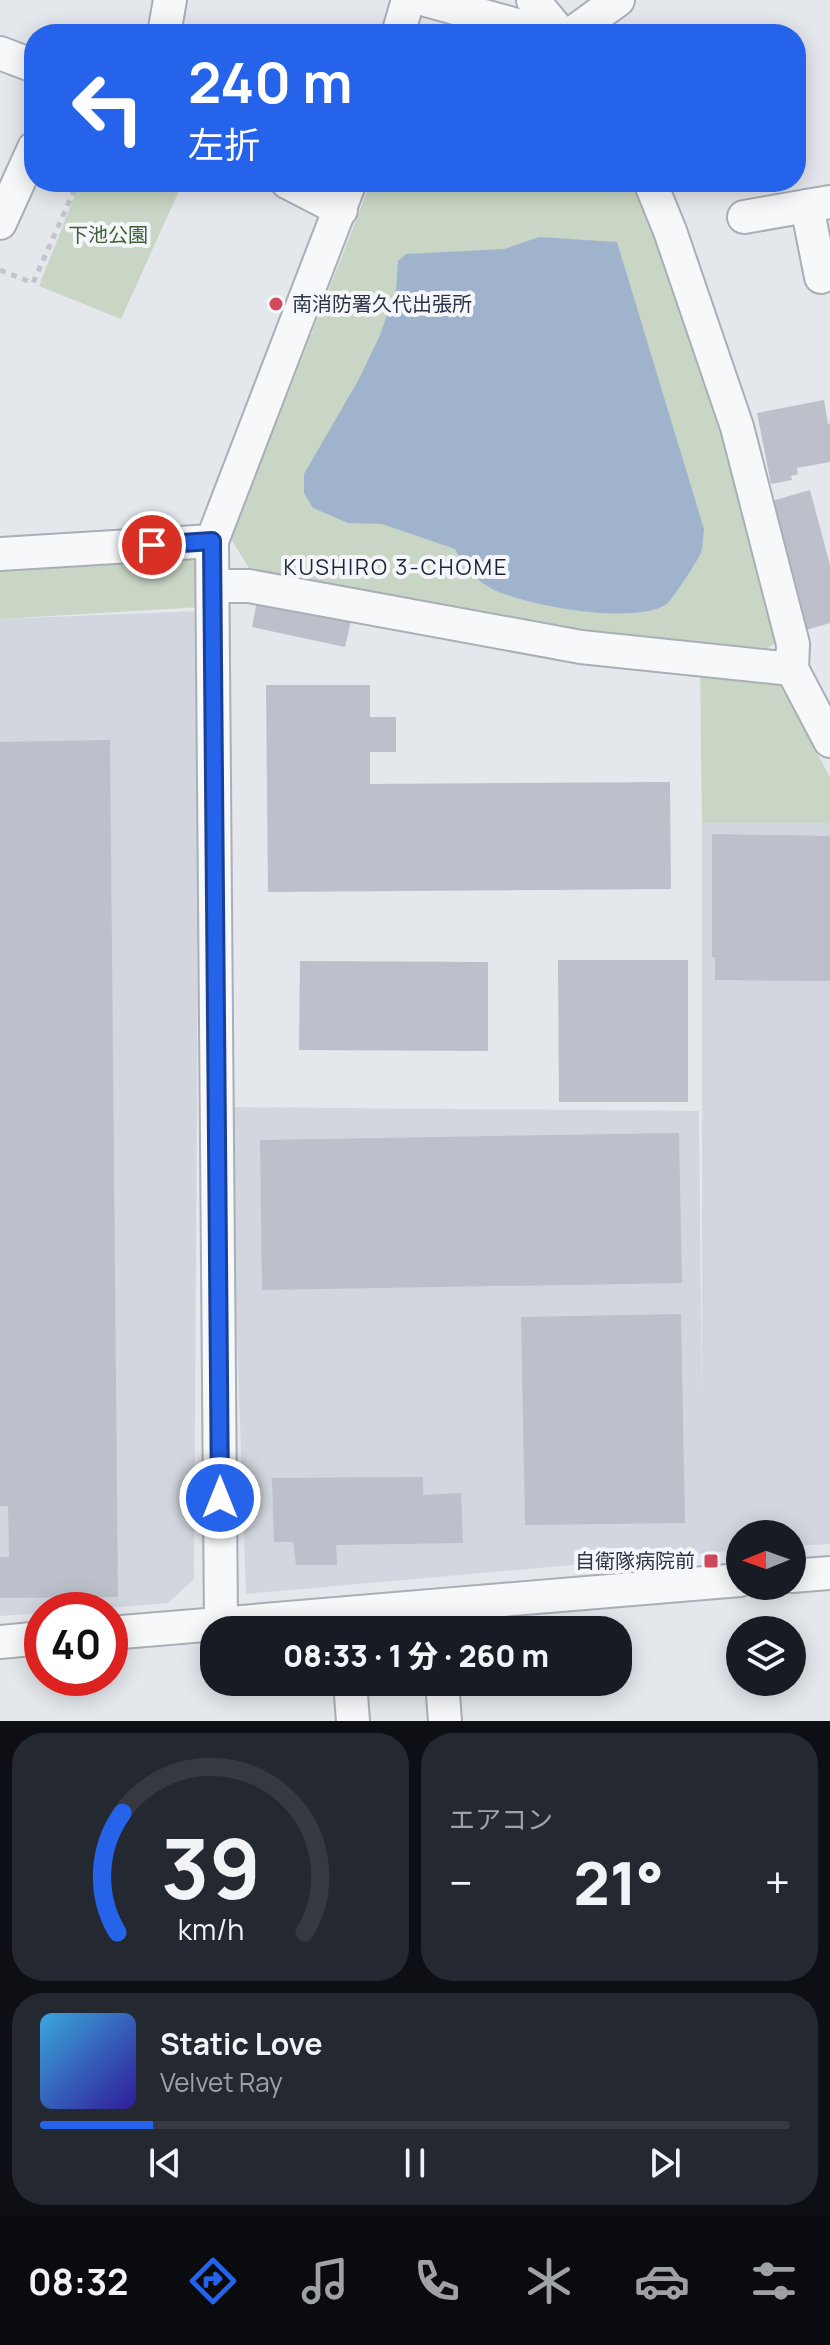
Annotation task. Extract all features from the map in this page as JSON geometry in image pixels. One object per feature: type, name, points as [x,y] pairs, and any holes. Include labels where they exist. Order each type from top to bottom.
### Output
[{"type":"street","points":[[166,24],[170,0]]},
{"type":"street","points":[[401,24],[408,0]]},
{"type":"street","points":[[426,0],[490,24]]},
{"type":"street","points":[[533,0],[553,24]]},
{"type":"street","points":[[585,24],[618,0]]},
{"type":"street","points":[[0,223],[24,170]]},
{"type":"street","points":[[654,192],[737,427],[793,644],[792,669],[830,741]]},
{"type":"street","points":[[221,1616],[212,541],[346,196]]},
{"type":"street","points":[[744,217],[796,201],[812,266]]},
{"type":"street","points":[[0,554],[212,541]]},
{"type":"street","points":[[213,586],[249,586],[581,647],[792,669]]},
{"type":"street","points":[[806,1575],[830,1573]]},
{"type":"street","points":[[446,1616],[726,1582]]},
{"type":"street","points":[[128,1631],[200,1625]]},
{"type":"street","points":[[0,1642],[24,1640]]},
{"type":"street","points":[[351,1696],[353,1721]]},
{"type":"street","points":[[443,1696],[445,1721]]},
{"type":"path","points":[[0,270],[33,283],[74,192]]},
{"type":"shaded area","points":[[200,611],[194,1579],[168,1603],[128,1606],[128,1592],[24,1592],[24,1614],[0,1616],[0,619]]},
{"type":"shaded area","points":[[702,823],[830,823],[830,1544],[806,1545],[806,1520],[726,1520],[726,1551],[246,1594],[229,1107],[699,1111],[702,1404]]},
{"type":"green space","name":"下池公園","points":[[76,192],[178,192],[121,319],[39,286]]},
{"type":"green space","points":[[367,192],[642,192],[662,234],[788,634],[760,654],[702,643],[561,631],[251,571],[231,539]]},
{"type":"green space","points":[[200,553],[201,607],[0,619],[0,562]]},
{"type":"green space","points":[[700,672],[775,676],[830,777],[830,823],[702,823]]},
{"type":"water","points":[[539,237],[617,242],[704,529],[701,553],[674,596],[667,604],[651,610],[631,613],[580,611],[508,595],[480,581],[455,549],[382,524],[348,523],[313,508],[304,493],[304,474],[359,379],[380,335],[396,289],[398,261],[406,254],[504,249]]},
{"type":"building","points":[[824,400],[830,423],[830,462],[797,468],[798,474],[791,476],[792,480],[771,484],[757,413]]},
{"type":"building","points":[[810,490],[830,565],[830,623],[806,630],[772,501]]},
{"type":"building","points":[[258,597],[352,616],[345,647],[252,627]]},
{"type":"building","points":[[266,685],[370,685],[370,717],[396,717],[396,752],[370,752],[370,784],[670,782],[671,889],[268,892]]},
{"type":"building","points":[[110,740],[118,1592],[24,1592],[24,1598],[0,1598],[0,1557],[9,1557],[8,1506],[0,1506],[0,742]]},
{"type":"building","points":[[712,834],[830,836],[830,981],[715,980],[715,957],[712,957]]},
{"type":"building","points":[[558,960],[688,960],[688,1102],[559,1102]]},
{"type":"building","points":[[300,961],[488,962],[488,1051],[299,1050]]},
{"type":"building","points":[[679,1133],[682,1283],[262,1290],[260,1140]]},
{"type":"building","points":[[681,1314],[685,1523],[525,1525],[521,1317]]},
{"type":"building","points":[[423,1477],[423,1495],[461,1493],[463,1543],[336,1545],[337,1565],[296,1565],[293,1542],[274,1542],[272,1478]]},
{"type":"place","name":"南消防署久代出張所","points":[[276,304]]},
{"type":"place","name":"自衛隊病院前","points":[[711,1561]]},
{"type":"district","name":"KUSHIRO 3-CHOME","points":[[396,567]]},
{"type":"route","points":[[152,545],[212,541],[220,1498]]}]
